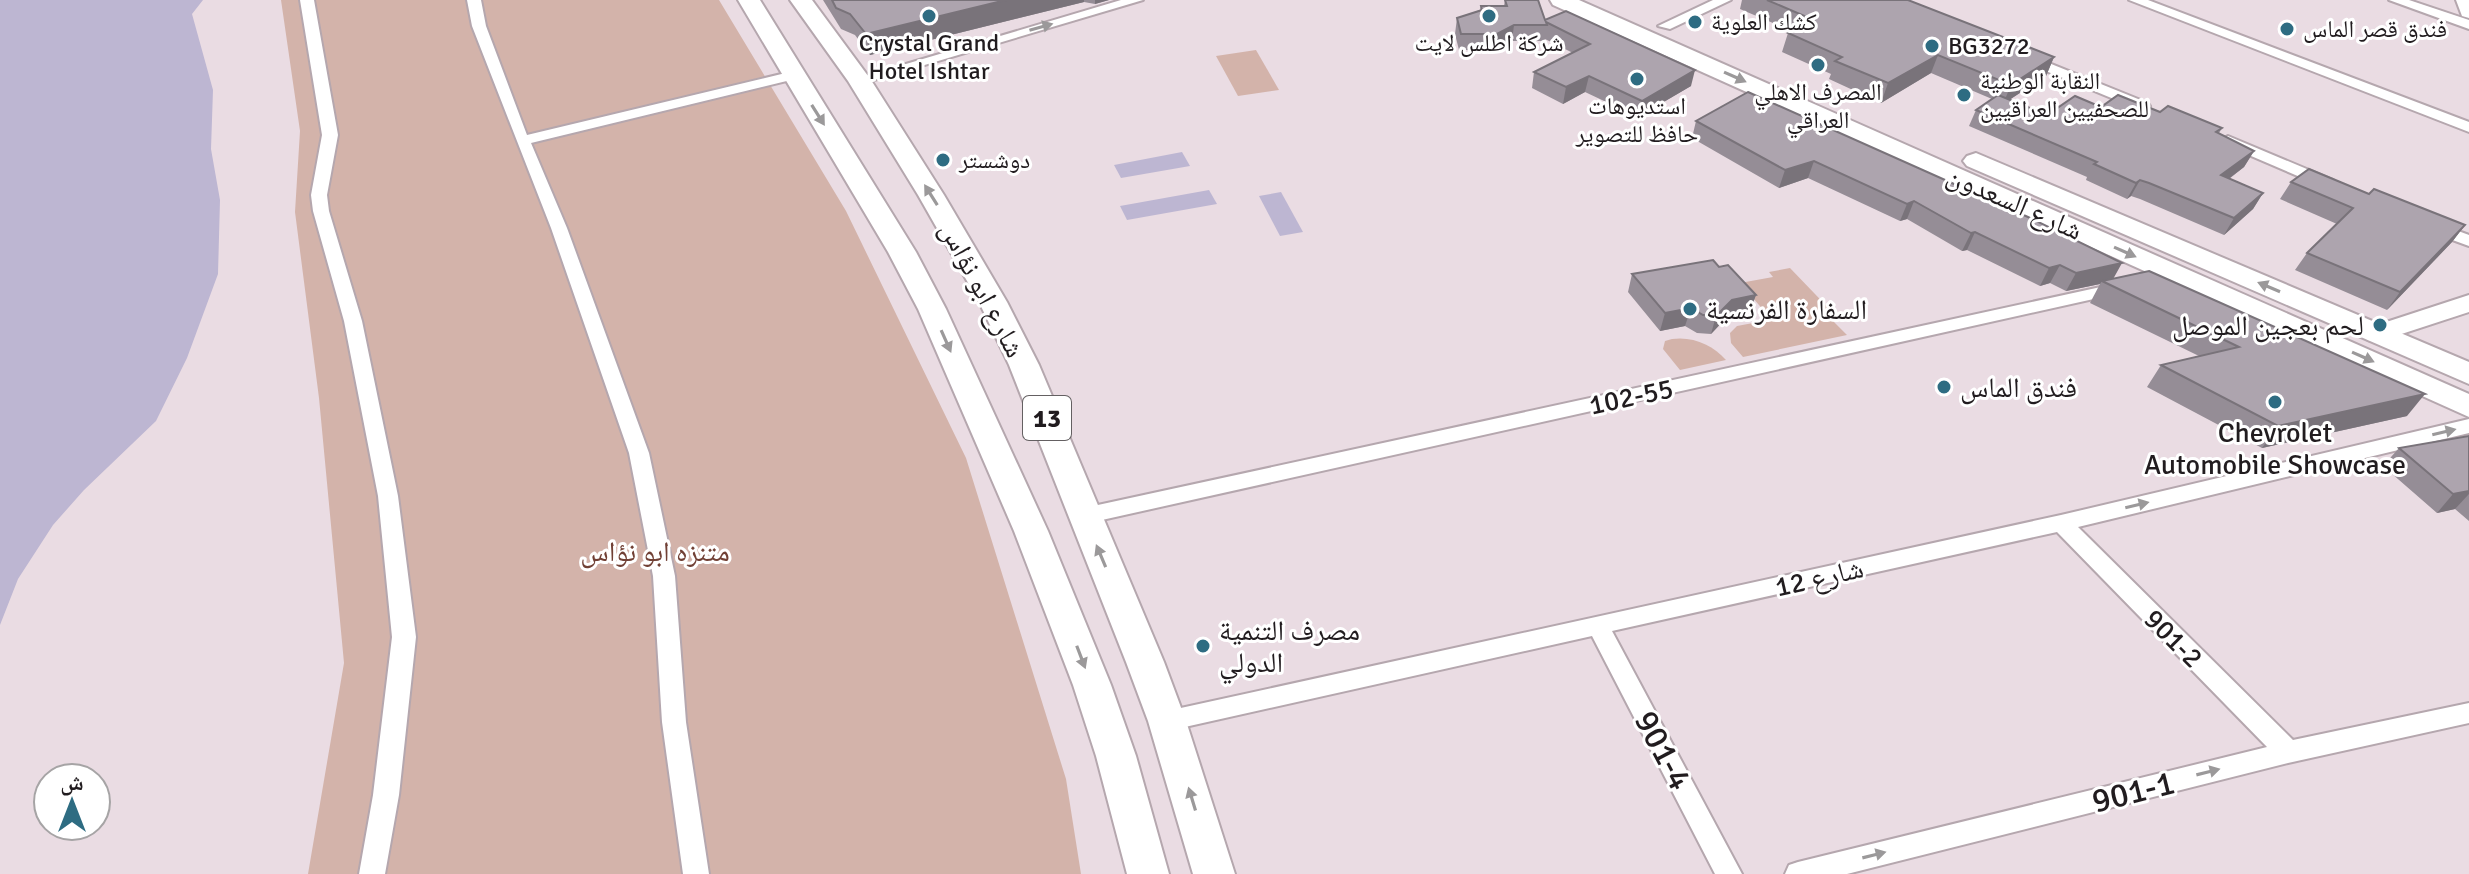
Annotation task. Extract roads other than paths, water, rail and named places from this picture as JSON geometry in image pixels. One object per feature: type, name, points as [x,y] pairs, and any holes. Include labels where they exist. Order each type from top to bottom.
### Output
[{"type":"main road","name":"شارع ابو نؤاس","points":[[749,0],[918,280],[1031,531],[1116,756],[1148,874]]},
{"type":"main road","name":"شارع ابو نؤاس","points":[[801,0],[859,80],[993,302],[1055,436],[1167,721],[1214,874]]},
{"type":"main road","name":"شارع السعدون","points":[[1561,0],[2469,406]]},
{"type":"main road","name":"شارع السعدون","points":[[1605,0],[2469,374]]},
{"type":"main road","points":[[2465,0],[2469,12]]},
{"type":"main road","points":[[2377,334],[2469,303]]},
{"type":"street","points":[[307,0],[330,135],[319,195],[321,211],[353,321],[388,496],[404,637],[386,795],[372,874]]},
{"type":"street","points":[[474,0],[479,26],[559,228],[639,453],[664,576],[674,722],[696,874]]},
{"type":"street","points":[[859,80],[1136,0]]},
{"type":"street","points":[[1665,26],[1724,0]]},
{"type":"street","points":[[2136,0],[2469,127]]},
{"type":"street","points":[[2396,0],[2469,25]]},
{"type":"street","points":[[2006,49],[2153,110]]},
{"type":"street","points":[[522,141],[794,75]]},
{"type":"street","points":[[2212,135],[2344,189]]},
{"type":"street","points":[[2413,218],[2469,241]]},
{"type":"street","name":"102-55","points":[[1084,516],[2177,275]]},
{"type":"street","name":"شارع 12","points":[[1167,721],[2061,523],[2469,426]]},
{"type":"street","name":"901-2","points":[[2061,523],[2288,752]]},
{"type":"street","name":"901-4","points":[[1598,626],[1729,874]]},
{"type":"street","name":"901-1","points":[[1798,874],[2288,752],[2469,713]]},
{"type":"place","name":"Crystal Grand Hotel Ishtar","points":[[929,16]]},
{"type":"place","name":"شركة اطلس لايت","points":[[1489,16]]},
{"type":"place","name":"كشك العلوية","points":[[1695,22]]},
{"type":"place","name":"فندق قصر الماس","points":[[2287,29]]},
{"type":"place","name":"BG3272","points":[[1932,46]]},
{"type":"place","name":"المصرف الاهلي العراقي","points":[[1818,65]]},
{"type":"place","name":"استديوهات حافظ للتصوير","points":[[1637,79]]},
{"type":"place","name":"النقابة الوطنية للصحفيين العراقيين","points":[[1964,95]]},
{"type":"place","name":"دوشستر","points":[[943,160]]},
{"type":"place","name":"السفارة الفرنسية","points":[[1690,309]]},
{"type":"place","name":"لحم بعجين الموصل","points":[[2380,325]]},
{"type":"place","name":"فندق الماس","points":[[1944,387]]},
{"type":"place","name":"Chevrolet Automobile Showcase","points":[[2275,402]]},
{"type":"place","name":"مصرف التنمية الدولي","points":[[1203,646]]},
{"type":"park label","name":"متنزه ابو نؤاس","points":[[655,551]]}]
